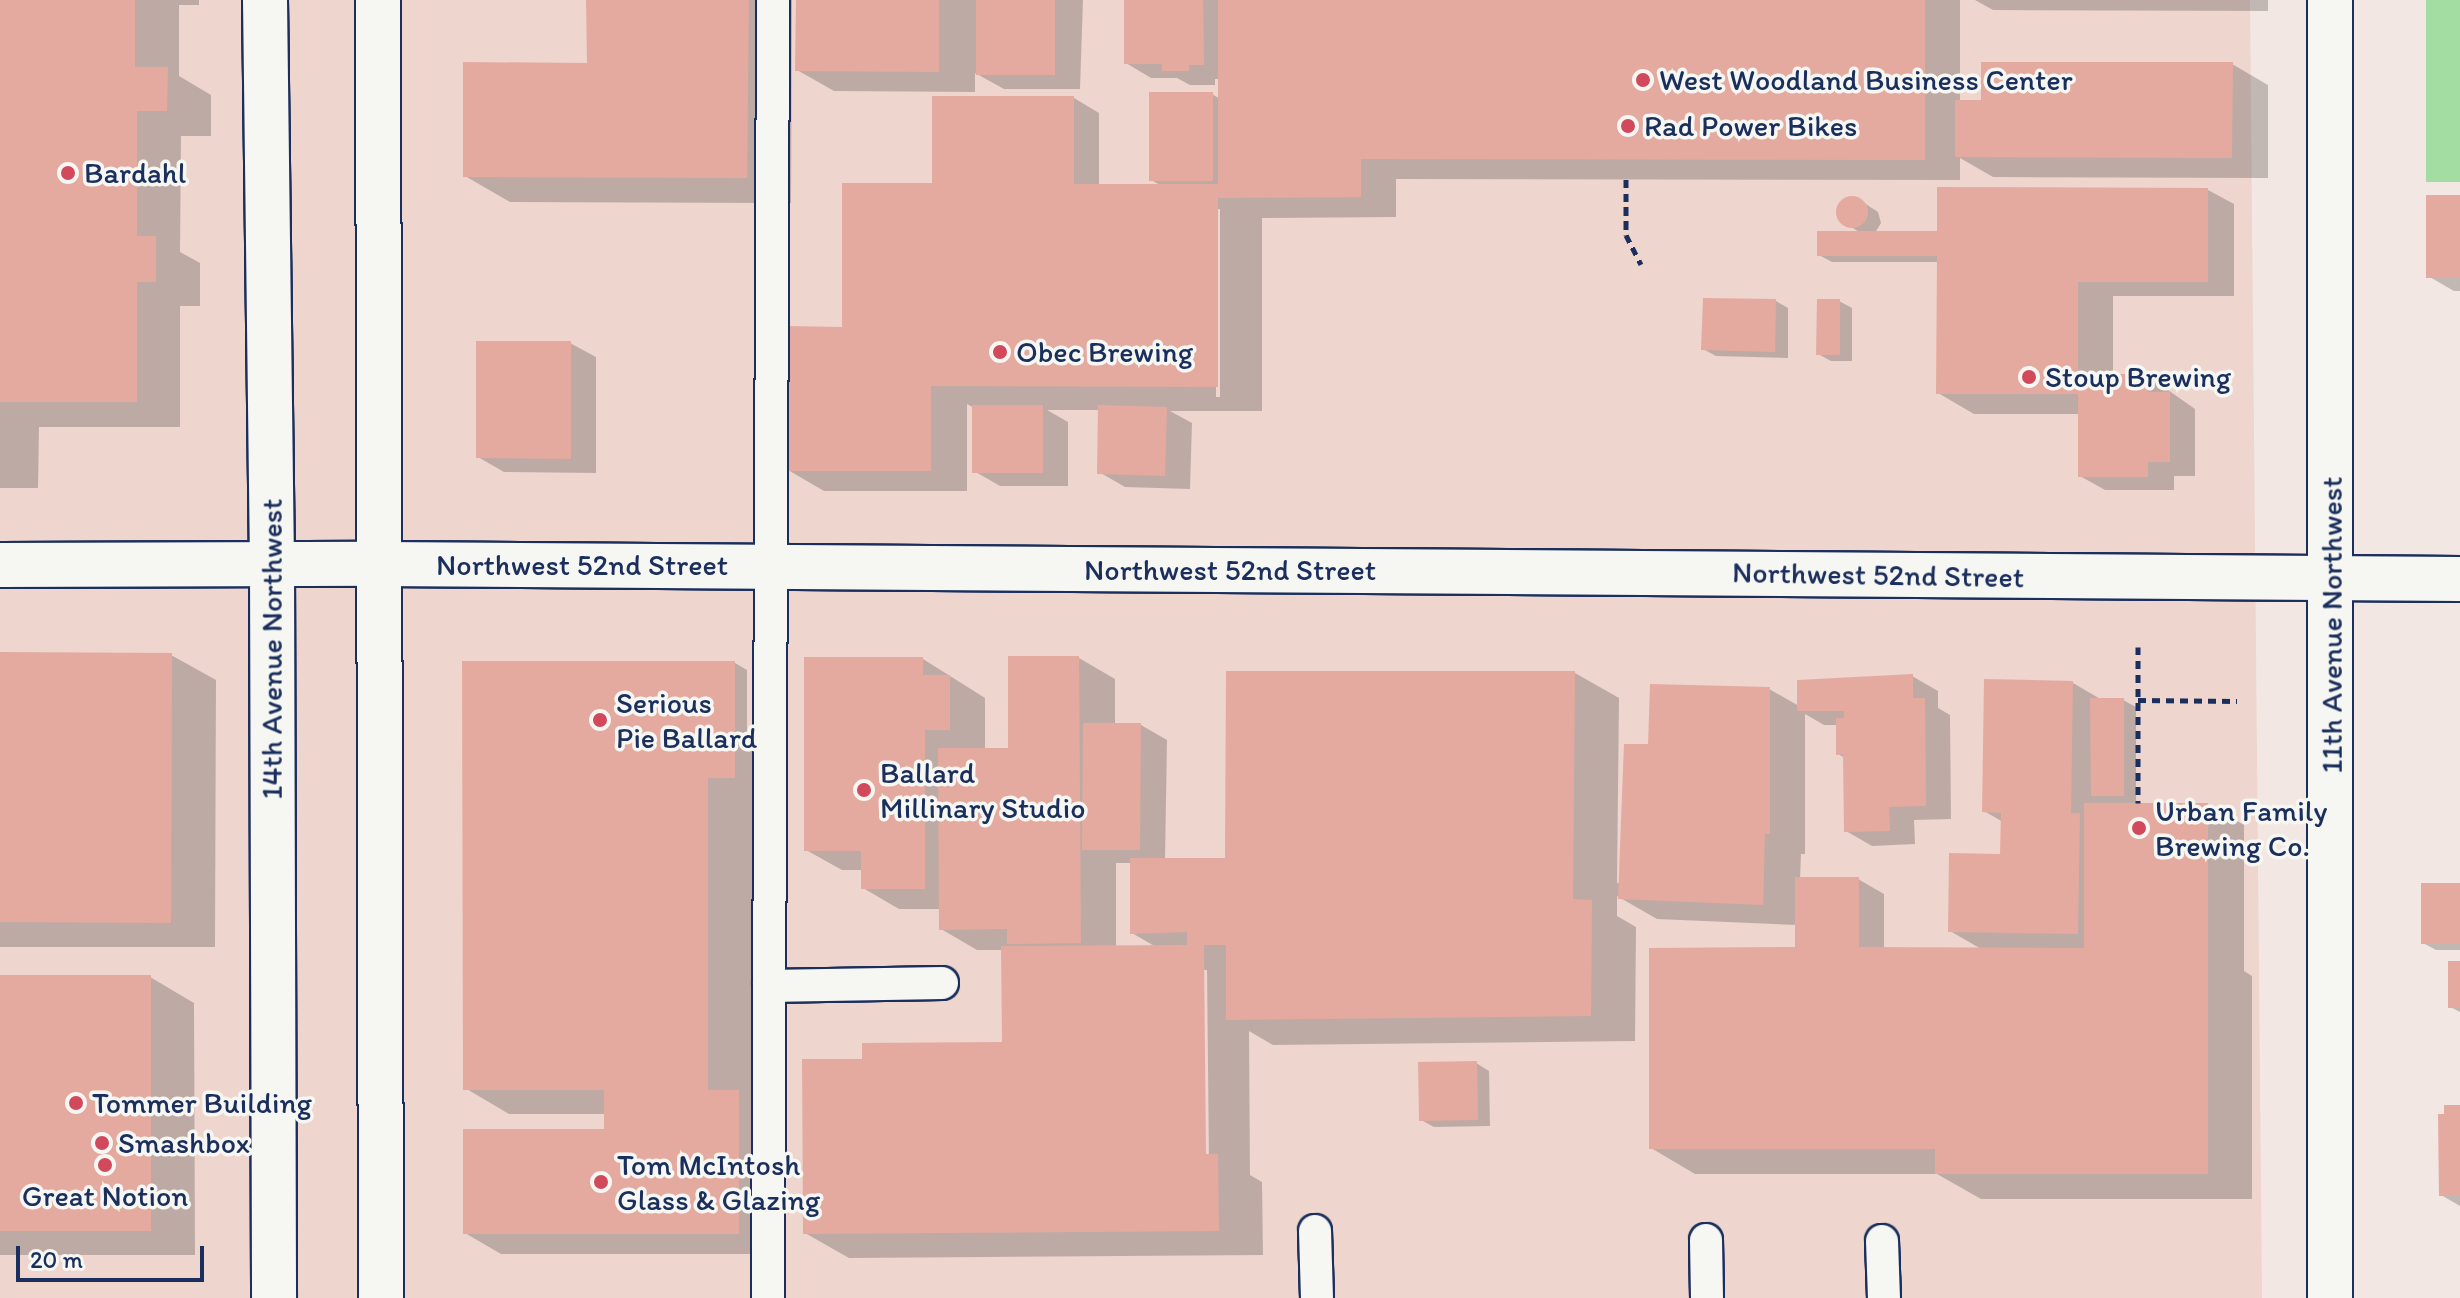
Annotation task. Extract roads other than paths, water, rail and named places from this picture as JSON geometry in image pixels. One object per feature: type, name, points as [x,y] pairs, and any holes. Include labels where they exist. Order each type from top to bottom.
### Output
[{"type":"street","name":"14th Avenue Northwest","points":[[265,0],[272,566],[274,1298]]},
{"type":"street","points":[[378,0],[381,1298]]},
{"type":"street","name":"11th Avenue Northwest","points":[[2330,0],[2330,1298]]},
{"type":"street","name":"Northwest 52nd Street","points":[[0,565],[380,564],[2460,579]]},
{"type":"lane","points":[[768,1298],[773,0]]},
{"type":"lane","points":[[769,986],[942,983]]},
{"type":"lane","points":[[1315,1231],[1317,1298]]},
{"type":"lane","points":[[1706,1240],[1707,1298]]},
{"type":"lane","points":[[1882,1241],[1884,1298]]},
{"type":"place","name":"West Woodland Business Center","points":[[1643,80]]},
{"type":"place","name":"Rad Power Bikes","points":[[1628,126]]},
{"type":"place","name":"Bardahl","points":[[68,173]]},
{"type":"place","name":"Obec Brewing","points":[[1000,352]]},
{"type":"place","name":"Stoup Brewing","points":[[2029,377]]},
{"type":"place","name":"Serious Pie Ballard","points":[[600,720]]},
{"type":"place","name":"Ballard Millinary Studio","points":[[864,790]]},
{"type":"place","name":"Urban Family Brewing Co.","points":[[2139,828]]},
{"type":"place","name":"Tommer Building","points":[[76,1103]]},
{"type":"place","name":"Smashbox","points":[[102,1143]]},
{"type":"place","name":"Great Notion","points":[[105,1165]]},
{"type":"place","name":"Tom McIntosh Glass & Glazing","points":[[601,1182]]}]
